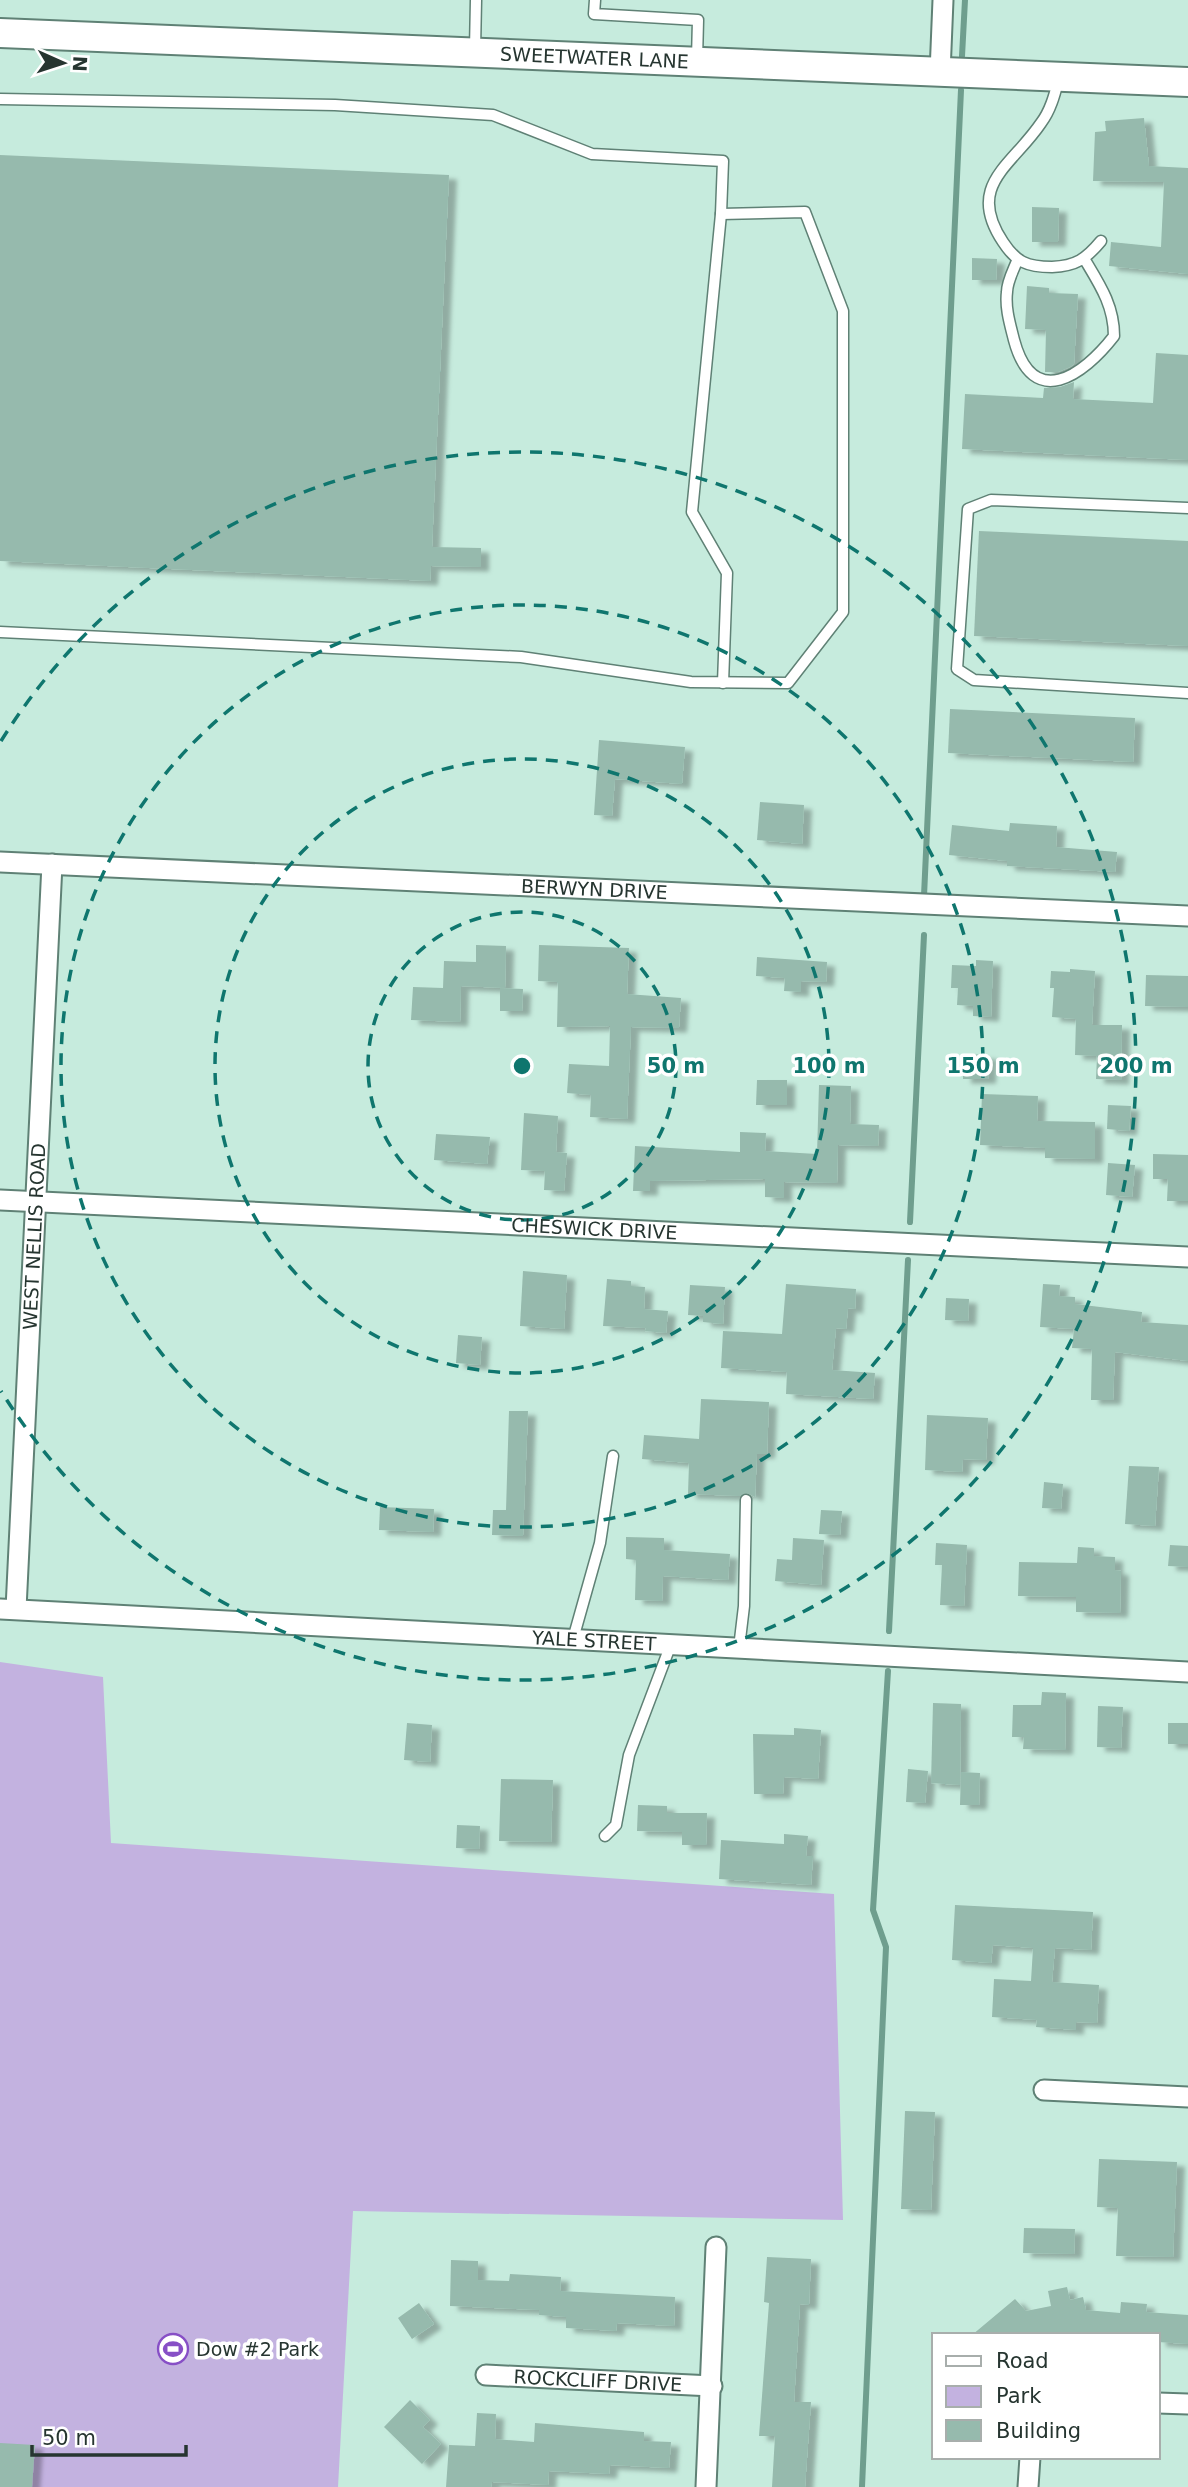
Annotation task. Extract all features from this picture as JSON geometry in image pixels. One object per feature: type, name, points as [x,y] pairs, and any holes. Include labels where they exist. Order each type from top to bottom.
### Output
[{"type":"street","points":[[940,73],[943,0]]},
{"type":"street","name":"SWEETWATER LANE","points":[[0,33],[1188,82]]},
{"type":"street","name":"BERWYN DRIVE","points":[[0,862],[1188,916]]},
{"type":"street","name":"WEST NELLIS ROAD","points":[[8,1609],[35,1201],[52,864]]},
{"type":"street","name":"CHESWICK DRIVE","points":[[0,1200],[1188,1257]]},
{"type":"street","name":"YALE STREET","points":[[8,1609],[1188,1672]]},
{"type":"street","points":[[1044,2090],[1188,2097]]},
{"type":"street","points":[[706,2487],[716,2247]]},
{"type":"street","name":"ROCKCLIFF DRIVE","points":[[486,2375],[712,2386]]},
{"type":"street","points":[[1160,2403],[1188,2404]]},
{"type":"street","points":[[1028,2487],[1030,2459]]},
{"type":"lane","points":[[474,53],[476,0]]},
{"type":"lane","points":[[595,0],[594,13],[698,20],[697,63]]},
{"type":"lane","points":[[1059,78],[1042,123],[1008,159],[987,199],[991,223],[1017,261],[1034,267],[1067,267],[1086,260],[1101,241]]},
{"type":"lane","points":[[0,99],[335,105],[493,115],[592,154],[723,161],[721,214],[692,512],[727,573],[723,683]]},
{"type":"lane","points":[[0,632],[522,657],[691,682],[788,683],[843,612],[843,311],[805,212],[721,214]]},
{"type":"lane","points":[[1017,261],[1007,289],[1006,303],[1017,350],[1029,371],[1049,380],[1079,374],[1114,337],[1114,317],[1105,292],[1086,260]]},
{"type":"lane","points":[[1188,508],[991,500],[968,509],[957,669],[974,680],[1188,693]]},
{"type":"lane","points":[[573,1639],[600,1543],[613,1456]]},
{"type":"lane","points":[[739,1648],[744,1606],[746,1500]]},
{"type":"lane","points":[[605,1836],[616,1825],[629,1755],[671,1644]]},
{"type":"green space","points":[[0,1662],[103,1677],[111,1843],[834,1894],[843,2220],[353,2211],[338,2487],[0,2487]]},
{"type":"building","points":[[1144,118],[1149,166],[1188,168],[1188,274],[1109,266],[1111,242],[1161,247],[1164,182],[1093,181],[1095,132],[1106,131],[1105,121]]},
{"type":"building","points":[[0,155],[449,175],[432,547],[481,548],[481,567],[431,566],[430,581],[0,561]]},
{"type":"building","points":[[1032,207],[1059,208],[1058,242],[1032,242]]},
{"type":"building","points":[[972,258],[997,259],[996,280],[972,280]]},
{"type":"building","points":[[1027,286],[1049,288],[1049,293],[1078,294],[1074,364],[1070,367],[1058,372],[1045,372],[1046,330],[1025,329]]},
{"type":"building","points":[[1156,353],[1188,355],[1188,460],[962,449],[965,394],[1043,398],[1044,388],[1060,387],[1074,382],[1073,399],[1153,403]]},
{"type":"building","points":[[979,531],[1188,541],[1188,646],[974,636]]},
{"type":"building","points":[[950,709],[1135,718],[1133,762],[948,753]]},
{"type":"building","points":[[599,740],[685,747],[682,784],[615,779],[612,816],[594,815]]},
{"type":"building","points":[[760,802],[804,805],[802,844],[757,840]]},
{"type":"building","points":[[1010,823],[1057,826],[1056,847],[1117,852],[1115,872],[1007,866],[1007,861],[949,855],[952,825],[1009,831]]},
{"type":"building","points":[[476,945],[506,946],[505,988],[461,986],[460,1022],[411,1020],[413,987],[443,988],[444,961],[476,962]]},
{"type":"building","points":[[539,945],[629,948],[627,994],[681,998],[679,1028],[631,1027],[627,1119],[590,1117],[591,1095],[567,1093],[569,1064],[609,1066],[610,1026],[557,1027],[558,982],[538,981]]},
{"type":"building","points":[[757,957],[827,962],[826,982],[801,981],[801,992],[784,991],[785,978],[756,976]]},
{"type":"building","points":[[976,960],[993,961],[991,1017],[973,1016],[973,1006],[957,1005],[958,988],[951,988],[952,965],[976,966]]},
{"type":"building","points":[[1070,969],[1095,971],[1092,1025],[1122,1025],[1121,1080],[1096,1079],[1097,1056],[1075,1055],[1076,1019],[1052,1017],[1054,988],[1050,988],[1051,971],[1070,972]]},
{"type":"building","points":[[1146,975],[1188,976],[1188,1007],[1145,1006]]},
{"type":"building","points":[[500,988],[523,989],[522,1011],[500,1011]]},
{"type":"building","points":[[964,1054],[989,1055],[988,1079],[963,1079]]},
{"type":"building","points":[[757,1080],[787,1080],[787,1105],[756,1105]]},
{"type":"building","points":[[819,1085],[851,1086],[850,1124],[879,1125],[878,1146],[838,1145],[837,1183],[784,1182],[784,1198],[765,1197],[765,1179],[650,1181],[650,1191],[633,1191],[635,1146],[740,1152],[740,1132],[766,1133],[765,1151],[817,1154]]},
{"type":"building","points":[[982,1094],[1038,1096],[1037,1121],[1095,1122],[1095,1159],[1045,1158],[1045,1148],[980,1145]]},
{"type":"building","points":[[1108,1105],[1131,1106],[1129,1131],[1107,1129]]},
{"type":"building","points":[[524,1113],[558,1116],[556,1152],[567,1153],[564,1191],[544,1190],[545,1171],[521,1170]]},
{"type":"building","points":[[436,1134],[490,1137],[487,1164],[434,1160]]},
{"type":"building","points":[[1153,1154],[1188,1155],[1188,1201],[1167,1201],[1168,1179],[1153,1179]]},
{"type":"building","points":[[1108,1163],[1135,1165],[1132,1197],[1106,1195]]},
{"type":"building","points":[[523,1271],[567,1275],[564,1329],[520,1326]]},
{"type":"building","points":[[607,1279],[631,1281],[631,1286],[645,1287],[644,1309],[668,1311],[666,1333],[645,1331],[646,1328],[603,1326]]},
{"type":"building","points":[[786,1284],[856,1289],[855,1309],[848,1308],[846,1329],[836,1328],[832,1370],[875,1373],[873,1399],[786,1394],[787,1372],[721,1368],[723,1331],[782,1334]]},
{"type":"building","points":[[1043,1284],[1060,1285],[1059,1296],[1075,1297],[1075,1304],[1142,1312],[1141,1322],[1188,1325],[1188,1361],[1115,1352],[1113,1400],[1091,1400],[1092,1349],[1072,1348],[1074,1329],[1040,1327]]},
{"type":"building","points":[[690,1285],[725,1287],[723,1324],[703,1322],[703,1316],[688,1315]]},
{"type":"building","points":[[946,1298],[969,1299],[968,1321],[945,1320]]},
{"type":"building","points":[[458,1335],[482,1337],[480,1365],[456,1363]]},
{"type":"building","points":[[701,1399],[769,1402],[767,1454],[757,1454],[755,1497],[747,1493],[740,1496],[688,1494],[689,1463],[642,1459],[644,1435],[699,1439]]},
{"type":"building","points":[[509,1411],[528,1411],[523,1536],[492,1535],[493,1510],[506,1510]]},
{"type":"building","points":[[927,1415],[988,1418],[986,1460],[963,1459],[962,1472],[925,1470]]},
{"type":"building","points":[[1129,1466],[1159,1467],[1155,1526],[1125,1524]]},
{"type":"building","points":[[1044,1482],[1063,1484],[1061,1509],[1042,1508]]},
{"type":"building","points":[[380,1507],[434,1509],[433,1532],[379,1530]]},
{"type":"building","points":[[821,1510],[842,1511],[840,1535],[819,1534]]},
{"type":"building","points":[[626,1537],[664,1538],[664,1550],[730,1554],[728,1580],[663,1576],[662,1601],[635,1600],[636,1560],[626,1559]]},
{"type":"building","points":[[793,1538],[824,1540],[821,1585],[775,1581],[777,1559],[792,1560]]},
{"type":"building","points":[[936,1543],[967,1545],[964,1606],[940,1605],[942,1565],[935,1565]]},
{"type":"building","points":[[1170,1545],[1188,1546],[1188,1567],[1168,1566]]},
{"type":"building","points":[[1078,1547],[1094,1548],[1094,1556],[1115,1557],[1115,1570],[1121,1571],[1120,1613],[1076,1612],[1076,1597],[1018,1596],[1019,1562],[1077,1563]]},
{"type":"building","points":[[1042,1692],[1066,1693],[1065,1750],[1023,1749],[1024,1737],[1012,1737],[1013,1705],[1041,1705]]},
{"type":"building","points":[[933,1703],[961,1704],[960,1785],[931,1783]]},
{"type":"building","points":[[1098,1706],[1123,1707],[1121,1748],[1097,1747]]},
{"type":"building","points":[[407,1723],[432,1725],[430,1762],[404,1760]]},
{"type":"building","points":[[1168,1723],[1188,1723],[1188,1744],[1168,1744]]},
{"type":"building","points":[[794,1728],[821,1730],[818,1779],[784,1777],[783,1794],[754,1794],[753,1734],[794,1735]]},
{"type":"building","points":[[908,1769],[928,1771],[925,1803],[906,1802]]},
{"type":"building","points":[[961,1772],[980,1773],[979,1805],[960,1805]]},
{"type":"building","points":[[501,1779],[553,1780],[551,1842],[499,1841]]},
{"type":"building","points":[[638,1805],[667,1806],[667,1813],[707,1813],[706,1845],[682,1845],[682,1832],[637,1831]]},
{"type":"building","points":[[457,1825],[480,1826],[479,1849],[456,1848]]},
{"type":"building","points":[[784,1834],[808,1836],[806,1856],[813,1856],[811,1885],[719,1879],[721,1840],[784,1844]]},
{"type":"building","points":[[955,1905],[1093,1912],[1091,1950],[1055,1948],[1052,1982],[1099,1985],[1097,2023],[1076,2022],[1076,2030],[1036,2027],[1037,2020],[992,2017],[994,1979],[1031,1981],[1033,1948],[993,1945],[991,1963],[952,1960]]},
{"type":"building","points":[[905,2111],[935,2112],[931,2210],[901,2209]]},
{"type":"building","points":[[1099,2159],[1177,2162],[1173,2257],[1116,2256],[1118,2208],[1097,2207]]},
{"type":"building","points":[[1024,2228],[1075,2229],[1074,2254],[1023,2253]]},
{"type":"building","points":[[767,2257],[811,2259],[809,2305],[800,2304],[794,2402],[811,2402],[805,2487],[772,2487],[775,2436],[759,2436],[769,2303],[764,2302]]},
{"type":"building","points":[[451,2260],[478,2261],[478,2280],[509,2281],[510,2274],[561,2277],[560,2291],[675,2297],[674,2326],[617,2323],[616,2331],[566,2328],[566,2317],[539,2315],[539,2310],[450,2306]]},
{"type":"building","points":[[1067,2287],[1070,2300],[1083,2297],[1086,2310],[1120,2313],[1121,2302],[1147,2304],[1146,2312],[1188,2315],[1188,2344],[1160,2342],[1160,2333],[974,2333],[1015,2299],[1026,2311],[1051,2306],[1048,2291]]},
{"type":"building","points":[[419,2303],[434,2324],[412,2339],[398,2318]]},
{"type":"building","points":[[410,2400],[430,2420],[423,2427],[441,2444],[422,2464],[384,2427]]},
{"type":"building","points":[[477,2413],[496,2414],[495,2439],[534,2442],[535,2423],[644,2432],[644,2441],[671,2442],[669,2468],[610,2465],[609,2474],[549,2471],[548,2485],[492,2482],[491,2487],[446,2487],[449,2445],[475,2446]]},
{"type":"building","points":[[0,2443],[35,2445],[32,2487],[0,2487]]},
{"type":"waterway","points":[[962,56],[965,0]]},
{"type":"waterway","points":[[924,896],[961,90]]},
{"type":"waterway","points":[[910,1222],[924,935]]},
{"type":"waterway","points":[[889,1631],[908,1260]]},
{"type":"waterway","points":[[862,2487],[886,1947],[873,1910],[888,1671]]},
{"type":"place","name":"Dow #2 Park","points":[[173,2349]]}]
